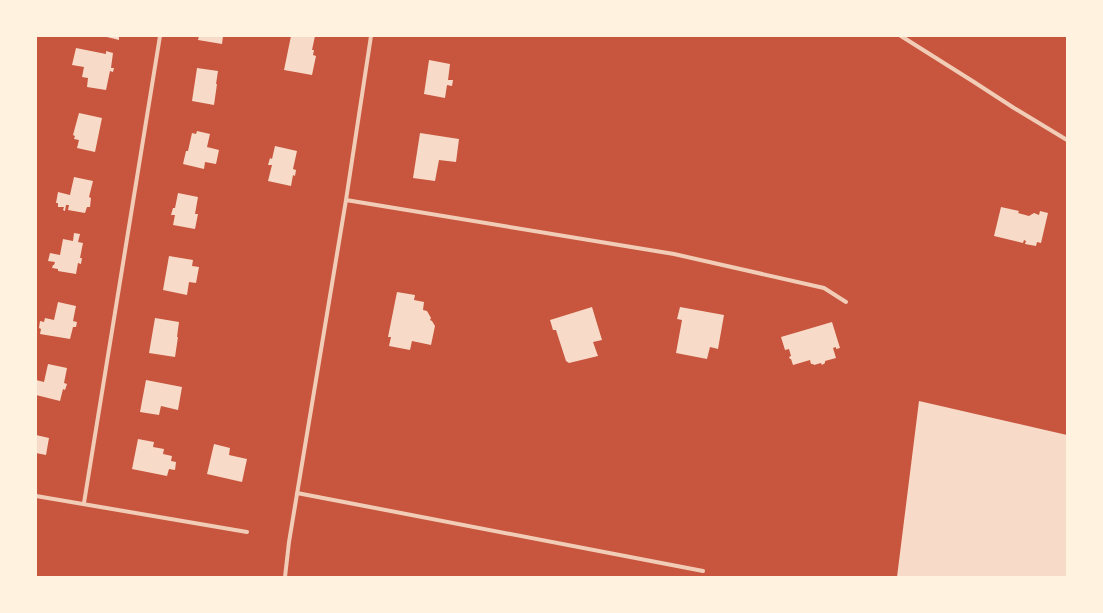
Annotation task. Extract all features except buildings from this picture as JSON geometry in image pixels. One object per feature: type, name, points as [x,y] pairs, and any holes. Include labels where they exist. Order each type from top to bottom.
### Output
[{"type":"street","points":[[84,504],[160,36]]},
{"type":"street","points":[[285,577],[297,493],[346,200],[371,36]]},
{"type":"street","points":[[901,36],[1067,140]]},
{"type":"street","points":[[346,200],[674,254],[824,288],[846,302]]},
{"type":"street","points":[[297,493],[703,571]]},
{"type":"street","points":[[36,496],[247,532]]}]
